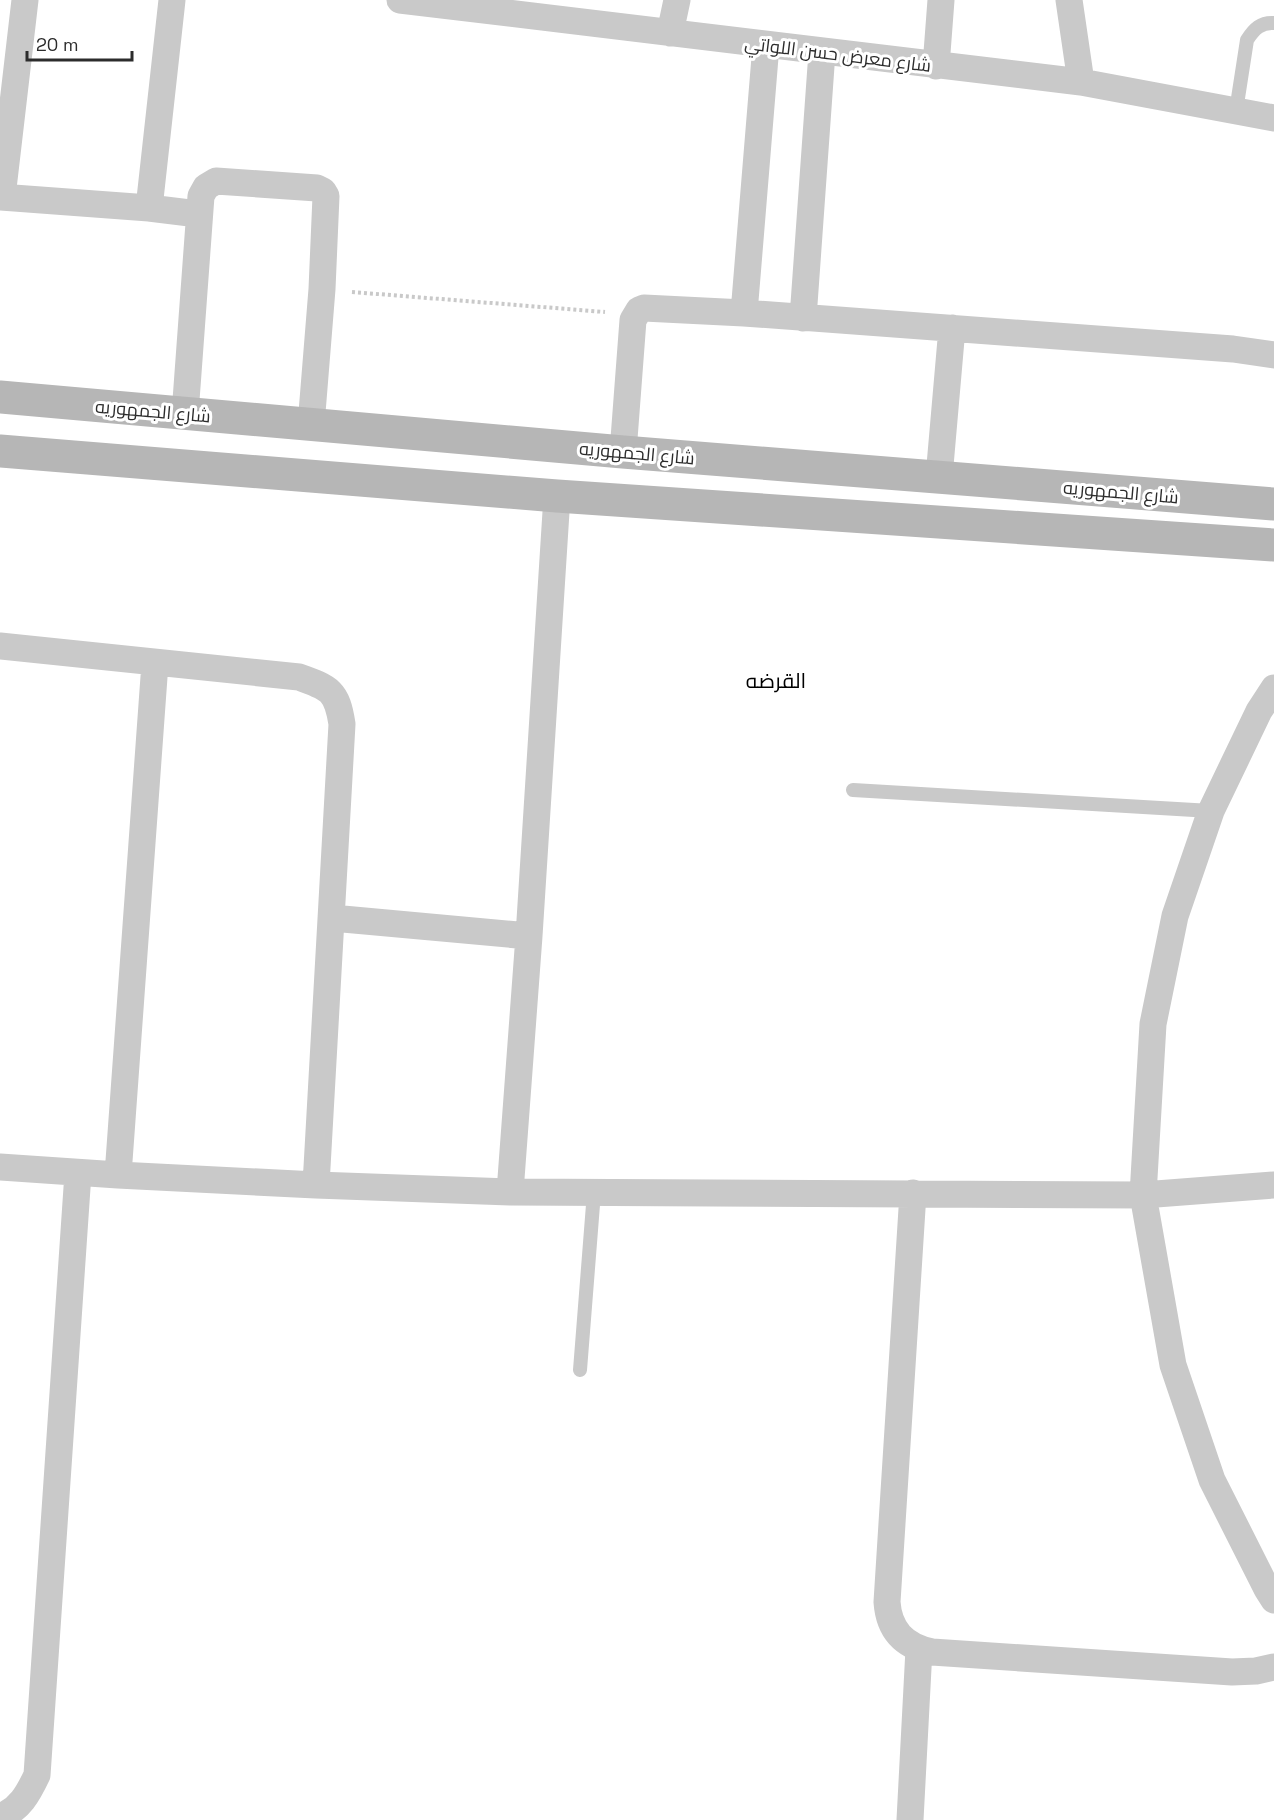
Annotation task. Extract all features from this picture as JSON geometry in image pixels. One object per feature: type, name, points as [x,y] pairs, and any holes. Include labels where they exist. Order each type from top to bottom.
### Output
[{"type":"street","points":[[25,0],[1,197],[198,214]]},
{"type":"street","points":[[149,208],[172,0]]},
{"type":"street","name":"شارع معرض حسن اللواتي","points":[[400,0],[1081,82],[1274,118]]},
{"type":"street","points":[[670,33],[677,0]]},
{"type":"street","points":[[936,66],[941,0]]},
{"type":"street","points":[[1069,0],[1081,82]]},
{"type":"street","points":[[744,314],[766,45]]},
{"type":"street","points":[[803,318],[822,52]]},
{"type":"street","points":[[185,414],[198,214],[201,196],[206,187],[216,181],[320,189],[326,196],[312,425]]},
{"type":"street","points":[[623,452],[633,320],[639,310],[649,308],[1233,349],[1274,355]]},
{"type":"street","points":[[939,477],[952,328]]},
{"type":"street","name":"شارع الجمهوريه","points":[[0,397],[623,452],[1274,504]]},
{"type":"street","points":[[0,451],[557,496],[1274,545]]},
{"type":"street","points":[[510,1192],[557,496]]},
{"type":"street","points":[[0,646],[299,677],[324,686],[339,703],[342,724],[316,1185]]},
{"type":"street","points":[[118,1175],[156,663]]},
{"type":"street","points":[[1274,688],[1259,711],[1210,811],[1175,916],[1153,1024],[1143,1195],[1173,1365],[1212,1480],[1274,1600]]},
{"type":"street","points":[[332,918],[529,936]]},
{"type":"street","points":[[0,1167],[316,1185],[510,1192],[1143,1195],[1274,1185]]},
{"type":"street","points":[[0,1817],[12,1812],[26,1797],[37,1775],[78,1173]]},
{"type":"street","points":[[913,1193],[887,1602],[888,1614],[898,1635],[908,1644],[932,1652],[1232,1672],[1256,1671],[1274,1667]]},
{"type":"street","points":[[910,1820],[919,1649]]},
{"type":"lane","points":[[1236,111],[1247,40],[1252,31],[1261,24],[1274,23]]},
{"type":"lane","points":[[854,790],[1210,811]]},
{"type":"lane","points":[[580,1370],[594,1192]]},
{"type":"path","points":[[322,289],[635,315]]},
{"type":"district","name":"القرضه","points":[[776,680]]}]
